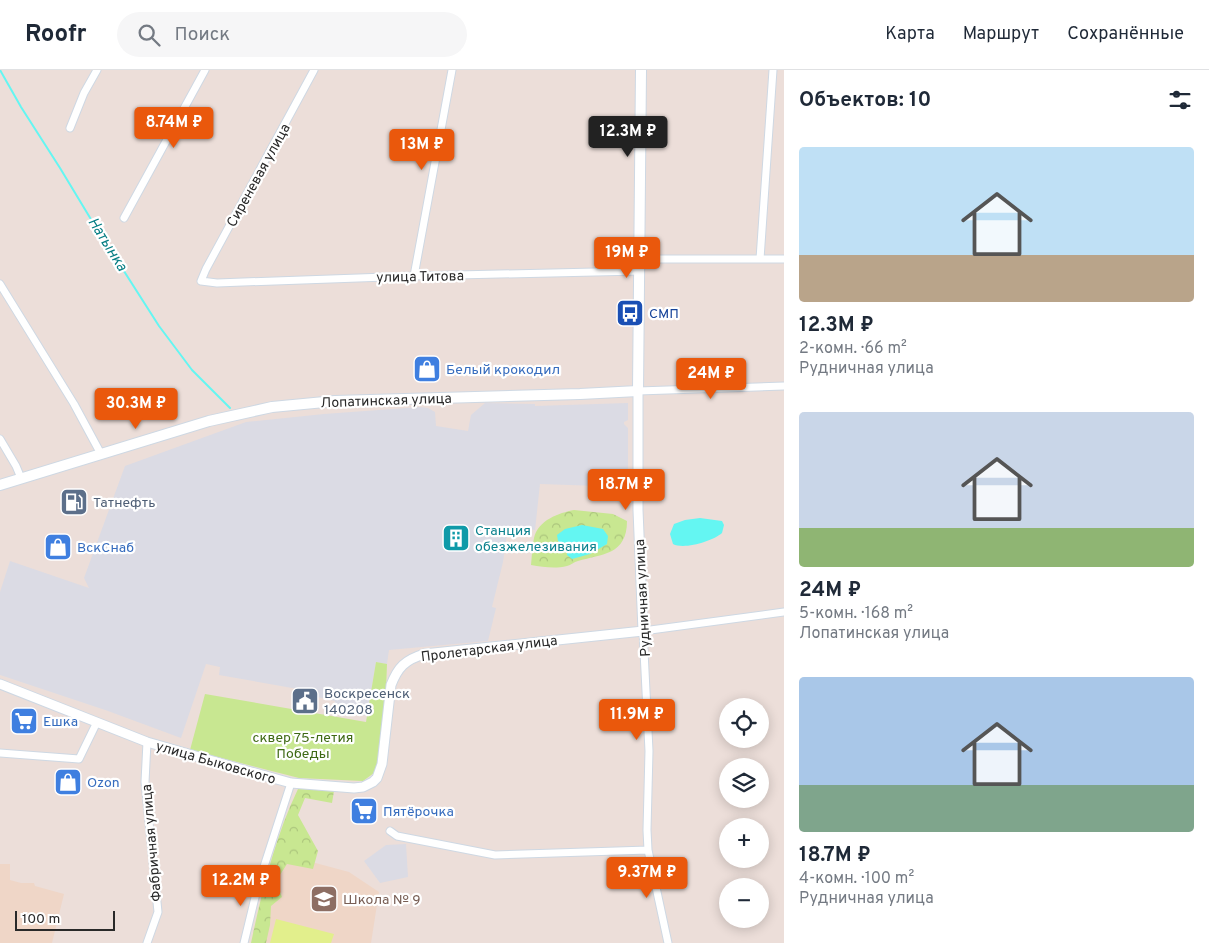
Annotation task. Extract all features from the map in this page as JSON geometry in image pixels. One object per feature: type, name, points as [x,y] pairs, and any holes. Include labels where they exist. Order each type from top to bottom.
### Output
[{"type":"main road","name":"Рудничная улица","points":[[638,391],[641,70]]},
{"type":"main road","name":"Лопатинская улица","points":[[0,485],[238,413],[290,404],[327,401],[638,391]]},
{"type":"street","points":[[70,128],[84,93],[98,70]]},
{"type":"street","points":[[124,218],[205,70]]},
{"type":"street","name":"Сиреневая улица","points":[[201,281],[314,70]]},
{"type":"street","points":[[414,276],[452,70]]},
{"type":"street","points":[[760,258],[773,70]]},
{"type":"street","points":[[640,259],[784,259]]},
{"type":"street","name":"улица Титова","points":[[201,281],[217,283],[639,271]]},
{"type":"street","points":[[0,284],[74,404],[101,454]]},
{"type":"street","name":"Лопатинская улица","points":[[638,391],[784,386]]},
{"type":"street","name":"Рудничная улица","points":[[638,391],[638,510],[648,751],[648,850],[668,943]]},
{"type":"street","points":[[0,439],[21,478]]},
{"type":"street","name":"Пролетарская улица","points":[[291,783],[363,787],[377,778],[382,764],[392,685],[396,674],[411,658],[424,654],[643,631],[784,612]]},
{"type":"street","name":"улица Быковского","points":[[0,684],[147,742],[291,783],[258,885],[244,943]]},
{"type":"street","points":[[0,753],[79,758],[97,722]]},
{"type":"street","name":"Фабричная улица","points":[[147,742],[145,782],[158,912],[147,943]]},
{"type":"street","points":[[390,831],[397,836],[494,856],[648,850]]},
{"type":"shaded area","points":[[485,403],[535,404],[535,406],[628,403],[628,420],[624,424],[628,428],[628,487],[540,484],[535,530],[508,526],[503,562],[492,607],[496,608],[488,641],[389,650],[387,664],[376,662],[367,716],[334,708],[335,701],[309,695],[309,691],[219,675],[220,667],[206,664],[181,738],[108,711],[0,675],[0,592],[10,561],[89,588],[84,578],[125,466],[246,422],[324,414],[420,407],[428,408],[435,412],[436,426],[468,431],[471,415]]},
{"type":"shaded area","points":[[406,844],[408,877],[380,883],[364,861],[386,845]]},
{"type":"shaded area","name":"Школа № 9","points":[[282,854],[349,872],[379,892],[371,943],[260,943]]},
{"type":"shaded area","points":[[0,864],[10,864],[10,880],[21,883],[34,883],[35,886],[64,894],[52,943],[0,943]]},
{"type":"green space","points":[[574,510],[613,514],[627,521],[623,541],[612,551],[577,561],[567,566],[554,568],[531,565],[534,538],[540,526],[556,515]]},
{"type":"green space","name":"сквер 75-летия Победы","points":[[376,662],[387,664],[385,716],[378,770],[363,781],[299,778],[190,750],[205,694],[366,722]]},
{"type":"green space","points":[[298,789],[334,791],[332,803],[305,798],[298,815],[318,851],[313,869],[287,864],[276,881],[282,897],[271,906],[270,925],[266,943],[251,943],[270,864],[282,826]]},
{"type":"green space","points":[[276,919],[334,934],[331,943],[270,943]]},
{"type":"water","points":[[700,518],[722,521],[724,525],[722,533],[698,544],[678,546],[673,544],[670,534],[674,524]]},
{"type":"water","points":[[582,525],[603,529],[608,536],[607,544],[590,554],[572,559],[567,555],[567,549],[558,541],[557,535],[565,529]]},
{"type":"waterway","name":"Натынка","points":[[0,70],[21,107],[159,326],[192,370],[230,408]]},
{"type":"place","name":"СМП","points":[[630,313]]},
{"type":"place","name":"Белый крокодил","points":[[427,369]]},
{"type":"place","name":"Татнефть","points":[[74,502]]},
{"type":"place","name":"Станция обезжелезивания","points":[[456,538]]},
{"type":"place","name":"ВскСнаб","points":[[58,547]]},
{"type":"place","name":"Воскресенск 140208","points":[[305,701]]},
{"type":"place","name":"Ешка","points":[[24,721]]},
{"type":"place","name":"Ozon","points":[[68,782]]},
{"type":"place","name":"Пятёрочка","points":[[364,811]]},
{"type":"place","name":"Школа № 9","points":[[324,899]]}]
